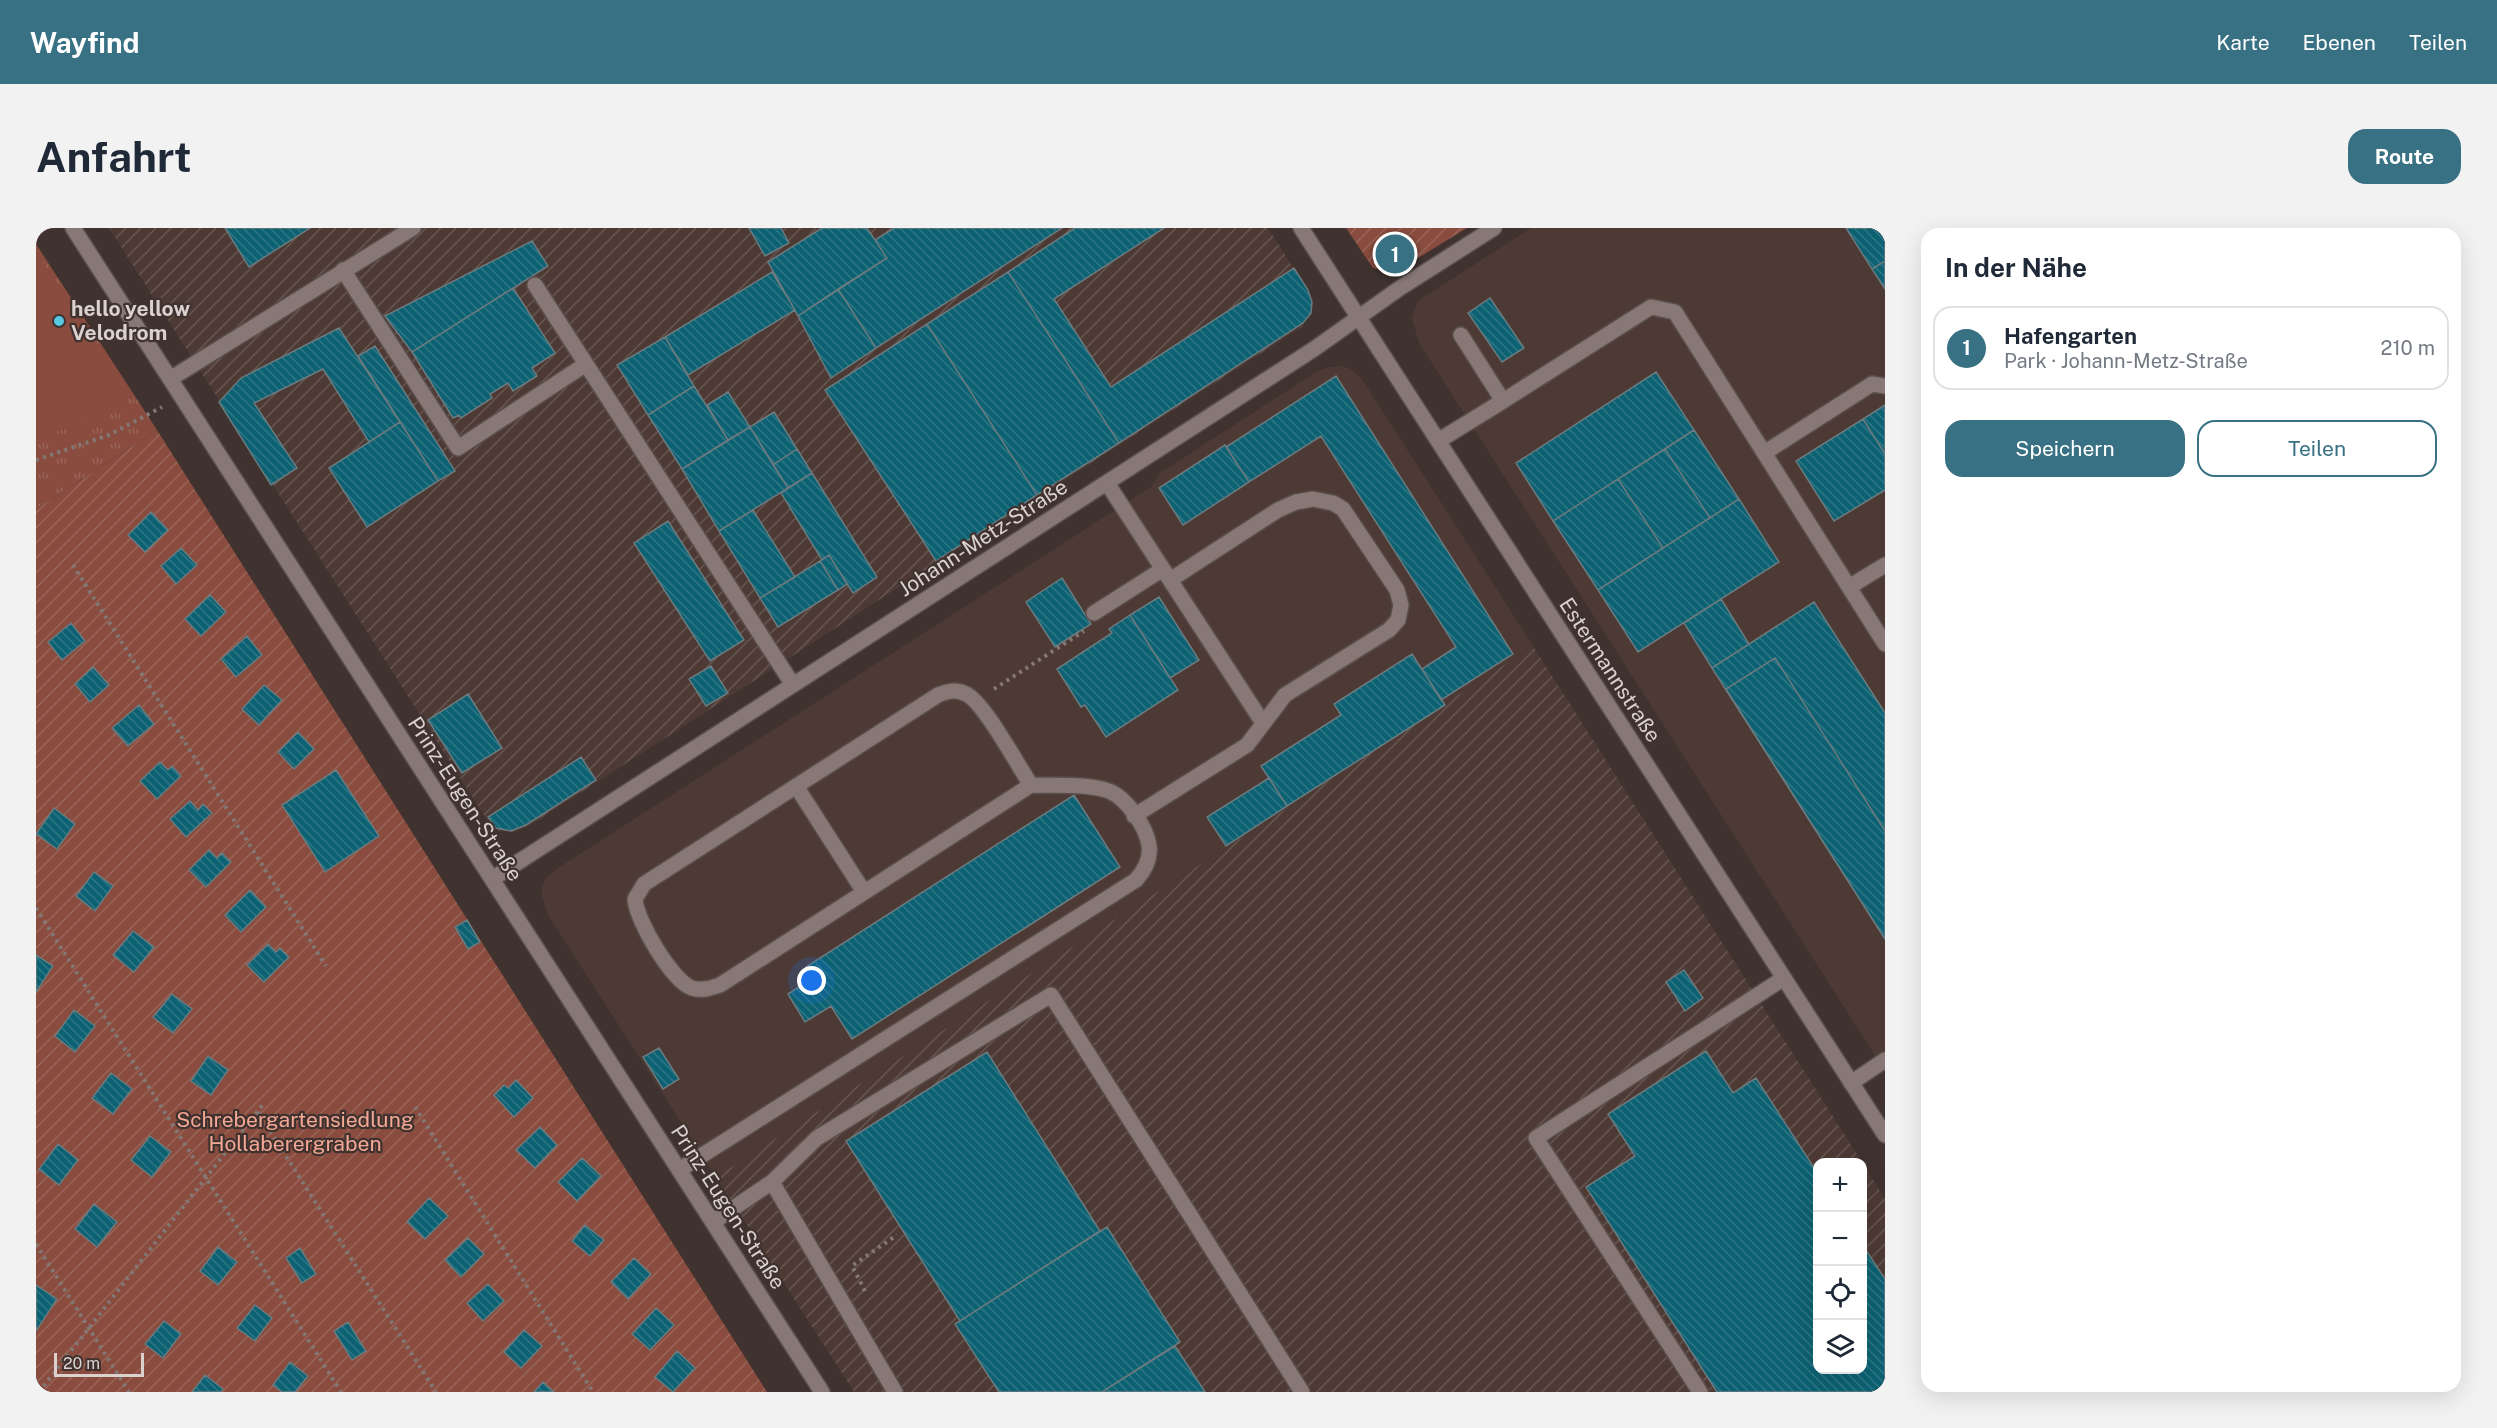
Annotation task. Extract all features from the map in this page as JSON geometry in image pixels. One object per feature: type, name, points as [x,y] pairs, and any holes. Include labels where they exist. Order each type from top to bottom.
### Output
[{"type":"street","name":"Prinz-Eugen-Straße","points":[[73,228],[822,1392]]},
{"type":"street","name":"Estermannstraße","points":[[1301,228],[1885,1135]]},
{"type":"street","name":"Johann-Metz-Straße","points":[[492,879],[1314,349],[1358,317],[1494,228]]},
{"type":"street","points":[[170,379],[403,231]]},
{"type":"street","points":[[343,270],[458,448],[586,364]]},
{"type":"street","points":[[535,285],[793,686]]},
{"type":"street","points":[[1438,441],[1651,308],[1675,312],[1885,644]]},
{"type":"street","points":[[1461,335],[1503,401]]},
{"type":"street","points":[[1764,453],[1872,384],[1885,386]]},
{"type":"street","points":[[1107,483],[1263,723]]},
{"type":"street","points":[[1094,613],[1269,515],[1296,502],[1313,499],[1333,503],[1352,519],[1397,590],[1401,605],[1398,620],[1389,630],[1285,695],[1247,745],[1134,816]]},
{"type":"street","points":[[1849,587],[1885,565]]},
{"type":"street","points":[[679,1170],[1136,880],[1144,869],[1149,846],[1134,816],[1121,798],[1108,791],[1082,787],[1031,786],[720,985],[706,989],[693,989],[681,982],[671,970],[639,917],[635,899],[644,884],[938,695],[958,691],[976,701],[1031,786]]},
{"type":"street","points":[[796,786],[864,892]]},
{"type":"street","points":[[1700,1392],[1536,1138],[1784,978]]},
{"type":"street","points":[[713,1222],[772,1182],[817,1138],[1051,995],[1302,1392]]},
{"type":"street","points":[[1851,1083],[1885,1060]]},
{"type":"street","points":[[772,1182],[895,1392]]},
{"type":"path","points":[[36,460],[109,435],[144,418],[180,395]]},
{"type":"path","points":[[72,565],[326,966]]},
{"type":"path","points":[[976,701],[1097,623],[1092,615],[1094,613]]},
{"type":"path","points":[[36,908],[341,1392]]},
{"type":"path","points":[[39,1392],[264,1103]]},
{"type":"path","points":[[415,1107],[593,1392]]},
{"type":"path","points":[[258,1112],[436,1392]]},
{"type":"path","points":[[869,1298],[852,1266],[897,1235]]},
{"type":"path","points":[[36,1244],[129,1392]]},
{"type":"shaded area","points":[[109,228],[1268,228],[1303,283],[1310,307],[1302,327],[529,826],[512,832],[499,831],[489,823]]},
{"type":"shaded area","points":[[1531,228],[1885,228],[1885,1071],[1419,343],[1412,318],[1418,301]]},
{"type":"shaded area","points":[[1340,366],[1351,369],[1362,379],[1533,646],[1269,820],[716,1177],[548,915],[542,896],[542,886],[546,878],[555,870],[1151,487],[1160,473],[1316,372]]},
{"type":"shaded area","points":[[1533,646],[1859,1158],[1813,1158],[1813,1374],[1867,1374],[1867,1170],[1885,1199],[1885,1392],[854,1392],[716,1177],[1269,820]]},
{"type":"green space","points":[[1346,228],[1467,228],[1395,272],[1373,268]]},
{"type":"green space","points":[[36,244],[157,430],[36,509]]},
{"type":"green space","name":"hello yellow Velodrom","points":[[36,252],[126,390],[71,426],[36,440]]},
{"type":"green space","name":"Schrebergartensiedlung Hollaberergraben","points":[[157,430],[767,1392],[36,1392],[36,509]]},
{"type":"building","points":[[225,228],[310,228],[249,267]]},
{"type":"building","points":[[749,228],[781,228],[789,243],[765,256]]},
{"type":"building","points":[[822,228],[867,228],[887,258],[798,316],[768,262]]},
{"type":"building","points":[[894,228],[1062,228],[876,348],[838,289],[887,258],[875,240]]},
{"type":"building","points":[[1075,228],[1164,228],[1054,299],[1111,387],[1294,268],[1308,290],[1312,302],[1311,313],[1303,323],[1119,443],[1008,272]]},
{"type":"building","points":[[1846,228],[1885,228],[1885,261],[1872,269]]},
{"type":"building","points":[[532,241],[548,266],[412,352],[385,316]]},
{"type":"building","points":[[1885,261],[1885,289],[1872,269]]},
{"type":"building","points":[[772,272],[795,310],[688,375],[665,337]]},
{"type":"building","points":[[1008,272],[1119,443],[1037,495],[927,324]]},
{"type":"building","points":[[513,288],[555,353],[532,368],[537,376],[513,391],[508,383],[490,394],[492,398],[461,418],[459,415],[453,418],[412,352]]},
{"type":"building","points":[[838,289],[876,348],[831,378],[798,316]]},
{"type":"building","points":[[1490,298],[1524,348],[1502,362],[1468,313]]},
{"type":"building","points":[[927,324],[1037,495],[936,561],[825,390]]},
{"type":"building","points":[[339,328],[400,422],[369,442],[323,369],[254,403],[297,468],[271,485],[219,402],[241,378]]},
{"type":"building","points":[[665,337],[694,386],[648,415],[617,365]]},
{"type":"building","points":[[375,346],[455,471],[438,481],[358,356]]},
{"type":"building","points":[[1656,372],[1694,430],[1553,521],[1516,463]]},
{"type":"building","points":[[1336,376],[1513,654],[1441,700],[1422,669],[1456,647],[1321,436],[1249,482],[1226,447]]},
{"type":"building","points":[[694,386],[728,440],[682,469],[648,415]]},
{"type":"building","points":[[728,392],[750,427],[728,440],[707,405]]},
{"type":"building","points":[[1885,405],[1885,454],[1863,419]]},
{"type":"building","points":[[774,412],[797,449],[773,465],[750,427]]},
{"type":"building","points":[[1863,419],[1885,454],[1885,490],[1834,521],[1796,461]]},
{"type":"building","points":[[400,422],[438,481],[367,527],[329,468]]},
{"type":"building","points":[[750,427],[788,488],[719,531],[682,469]]},
{"type":"building","points":[[1694,430],[1739,499],[1710,518],[1665,449]]},
{"type":"building","points":[[1225,445],[1249,482],[1183,525],[1159,488]]},
{"type":"building","points":[[797,449],[812,473],[788,488],[773,465]]},
{"type":"building","points":[[1665,449],[1710,518],[1663,548],[1618,479]]},
{"type":"building","points":[[812,473],[877,577],[853,593],[829,555],[822,560],[781,493]]},
{"type":"building","points":[[1618,479],[1663,548],[1598,590],[1553,521]]},
{"type":"building","points":[[1739,499],[1779,562],[1638,652],[1598,590]]},
{"type":"building","points":[[753,510],[795,577],[760,598],[719,531]]},
{"type":"building","points":[[151,512],[168,530],[145,552],[128,535]]},
{"type":"building","points":[[668,521],[744,640],[710,661],[634,543]]},
{"type":"building","points":[[181,548],[197,565],[176,584],[161,566]]},
{"type":"building","points":[[829,555],[847,584],[838,590],[820,561]]},
{"type":"building","points":[[820,561],[838,590],[778,627],[760,598]]},
{"type":"building","points":[[1062,578],[1091,624],[1055,647],[1026,602]]},
{"type":"building","points":[[210,595],[226,612],[201,636],[185,619]]},
{"type":"building","points":[[1159,597],[1199,660],[1170,678],[1130,615]]},
{"type":"building","points":[[1721,599],[1749,644],[1712,668],[1684,623]]},
{"type":"building","points":[[1814,602],[1885,713],[1885,939],[1712,668]]},
{"type":"building","points":[[1130,615],[1178,690],[1106,737],[1085,705],[1081,707],[1057,669],[1112,633],[1109,629]]},
{"type":"building","points":[[71,623],[85,641],[62,660],[48,642]]},
{"type":"building","points":[[247,636],[262,655],[236,677],[221,659]]},
{"type":"building","points":[[1412,654],[1445,705],[1287,806],[1261,766],[1341,715],[1334,704]]},
{"type":"building","points":[[1775,658],[1885,831],[1885,939],[1726,689]]},
{"type":"building","points":[[711,666],[728,693],[706,706],[689,679]]},
{"type":"building","points":[[93,667],[109,685],[90,702],[75,684]]},
{"type":"building","points":[[264,685],[282,700],[259,725],[242,709]]},
{"type":"building","points":[[468,694],[502,748],[462,773],[428,720]]},
{"type":"building","points":[[139,705],[154,724],[128,746],[112,728]]},
{"type":"building","points":[[298,732],[314,749],[294,769],[278,752]]},
{"type":"building","points":[[581,757],[596,780],[526,825],[511,831],[496,828],[488,817]]},
{"type":"building","points":[[160,762],[168,770],[172,766],[181,776],[157,799],[140,781]]},
{"type":"building","points":[[336,770],[379,836],[325,872],[282,805]]},
{"type":"building","points":[[1269,778],[1287,806],[1226,846],[1207,817]]},
{"type":"building","points":[[1074,795],[1120,867],[852,1039],[831,1006],[805,1022],[788,994],[813,978],[806,967]]},
{"type":"building","points":[[190,801],[198,810],[203,804],[212,813],[186,837],[170,819]]},
{"type":"building","points":[[54,808],[75,824],[57,849],[36,834]]},
{"type":"building","points":[[209,850],[217,858],[222,853],[231,862],[206,887],[189,870]]},
{"type":"building","points":[[94,872],[113,886],[95,911],[76,896]]},
{"type":"building","points":[[250,890],[266,907],[241,932],[225,915]]},
{"type":"building","points":[[467,920],[480,942],[468,949],[455,927]]},
{"type":"building","points":[[133,931],[154,947],[134,972],[113,955]]},
{"type":"building","points":[[268,944],[276,952],[280,948],[289,957],[264,982],[247,965]]},
{"type":"building","points":[[36,955],[53,966],[36,992]]},
{"type":"building","points":[[1684,970],[1703,998],[1685,1011],[1666,982]]},
{"type":"building","points":[[172,994],[192,1009],[173,1033],[153,1017]]},
{"type":"building","points":[[74,1010],[95,1026],[75,1052],[55,1036]]},
{"type":"building","points":[[659,1048],[679,1079],[663,1089],[643,1057]]},
{"type":"building","points":[[1706,1051],[1733,1093],[1756,1078],[1813,1166],[1813,1374],[1867,1374],[1867,1252],[1885,1279],[1885,1392],[1717,1392],[1586,1187],[1635,1156],[1608,1114]]},
{"type":"building","points":[[987,1052],[1100,1231],[960,1321],[846,1141]]},
{"type":"building","points":[[208,1056],[228,1070],[211,1095],[191,1081]]},
{"type":"building","points":[[111,1073],[132,1089],[113,1114],[92,1098]]},
{"type":"building","points":[[516,1080],[533,1098],[514,1117],[494,1095],[504,1085],[508,1088]]},
{"type":"building","points":[[540,1127],[557,1145],[535,1168],[516,1150]]},
{"type":"building","points":[[150,1136],[171,1152],[152,1177],[131,1160]]},
{"type":"building","points":[[58,1144],[78,1160],[59,1185],[39,1169]]},
{"type":"building","points":[[582,1158],[601,1176],[577,1201],[558,1182]]},
{"type":"building","points":[[429,1198],[448,1216],[425,1239],[407,1222]]},
{"type":"building","points":[[94,1204],[117,1222],[97,1247],[75,1229]]},
{"type":"building","points":[[585,1225],[604,1240],[590,1256],[572,1241]]},
{"type":"building","points":[[1107,1227],[1180,1342],[1102,1392],[999,1392],[955,1324]]},
{"type":"building","points":[[468,1238],[484,1254],[461,1277],[445,1260]]},
{"type":"building","points":[[218,1247],[237,1262],[218,1285],[200,1271]]},
{"type":"building","points":[[300,1248],[316,1274],[302,1283],[286,1258]]},
{"type":"building","points":[[634,1258],[651,1274],[628,1299],[611,1282]]},
{"type":"building","points":[[488,1284],[504,1301],[483,1321],[467,1303]]},
{"type":"building","points":[[36,1285],[57,1299],[36,1331]]},
{"type":"building","points":[[255,1305],[272,1318],[255,1341],[237,1328]]},
{"type":"building","points":[[656,1308],[674,1325],[650,1350],[632,1334]]},
{"type":"building","points":[[164,1321],[181,1334],[163,1358],[145,1344]]},
{"type":"building","points":[[348,1322],[366,1351],[352,1360],[334,1331]]},
{"type":"building","points":[[524,1330],[542,1346],[521,1368],[504,1352]]},
{"type":"building","points":[[1175,1346],[1205,1392],[1102,1392]]},
{"type":"building","points":[[677,1351],[695,1368],[673,1392],[655,1377]]},
{"type":"building","points":[[290,1362],[308,1376],[295,1392],[282,1392],[273,1385]]},
{"type":"building","points":[[205,1375],[223,1389],[221,1392],[192,1392]]},
{"type":"building","points":[[543,1382],[554,1392],[534,1392]]},
{"type":"place","name":"Hafengarten","points":[[1395,254]]},
{"type":"place","name":"hello yellow Velodrom","points":[[59,321]]}]
